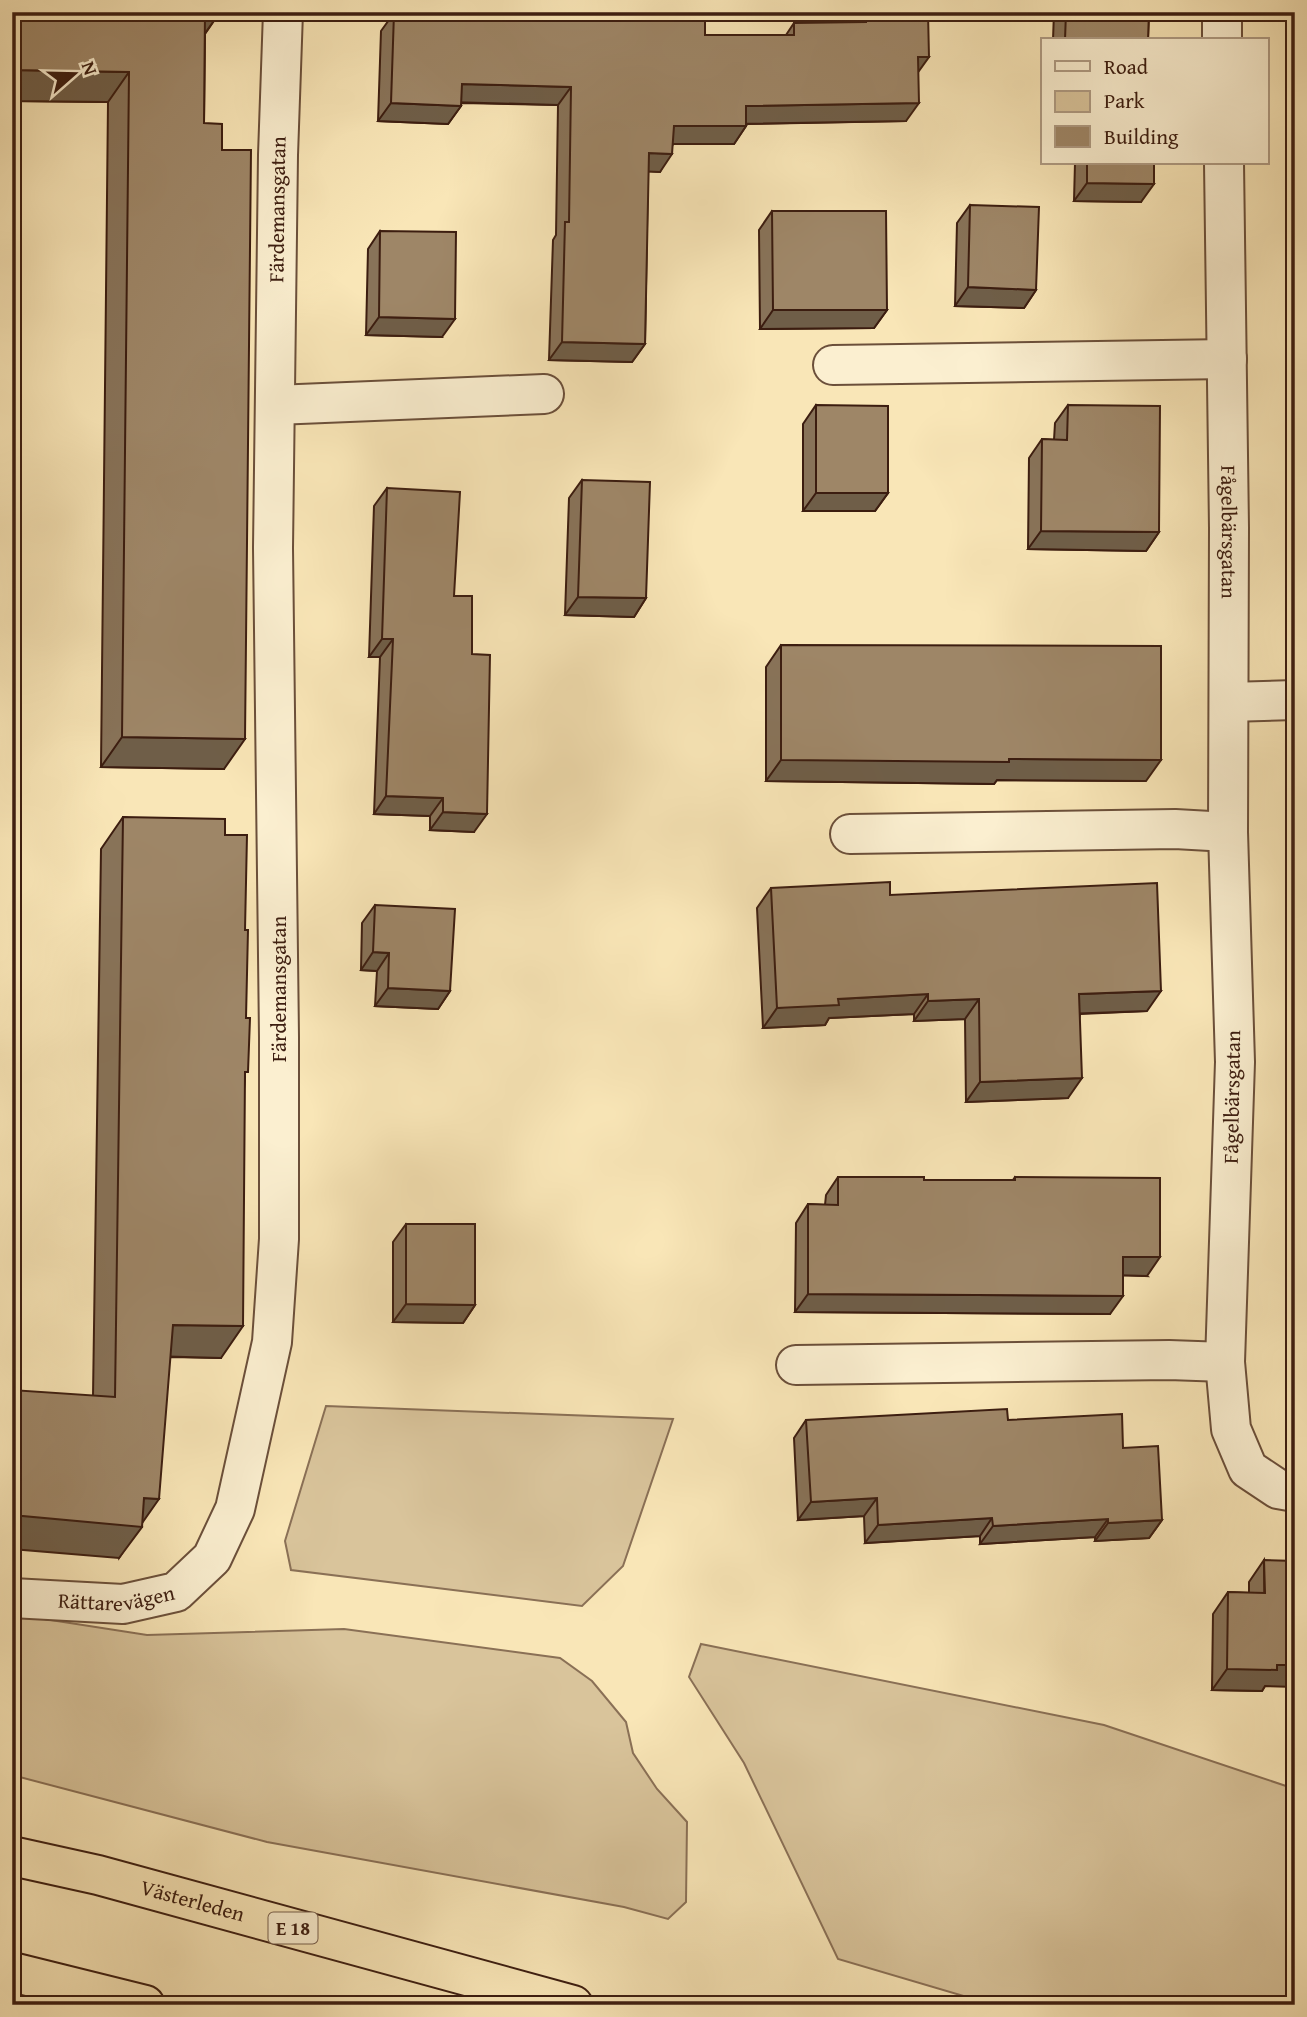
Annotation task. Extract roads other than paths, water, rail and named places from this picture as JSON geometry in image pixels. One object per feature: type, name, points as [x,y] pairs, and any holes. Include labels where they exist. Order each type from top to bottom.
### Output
[{"type":"highway","name":"Västerleden","points":[[12,1856],[124,1882],[573,2005]]},
{"type":"highway","points":[[12,1972],[145,2005]]},
{"type":"street","name":"Färdemansgatan","points":[[208,1562],[235,1509],[256,1419],[272,1342],[279,1239],[273,548],[278,155],[283,12]]},
{"type":"street","points":[[1222,12],[1222,38]]},
{"type":"street","name":"Fågelbärsgatan","points":[[1224,164],[1228,832],[1235,1062],[1225,1362],[1231,1429],[1248,1469],[1278,1489],[1295,1492]]},
{"type":"street","points":[[833,365],[1227,359]]},
{"type":"street","points":[[275,405],[544,394]]},
{"type":"street","points":[[1229,702],[1295,701]]},
{"type":"street","points":[[850,834],[1175,829],[1228,832]]},
{"type":"street","points":[[796,1365],[1169,1360],[1225,1362]]},
{"type":"street","name":"Rättarevägen","points":[[12,1598],[123,1604],[176,1591],[208,1562]]}]
